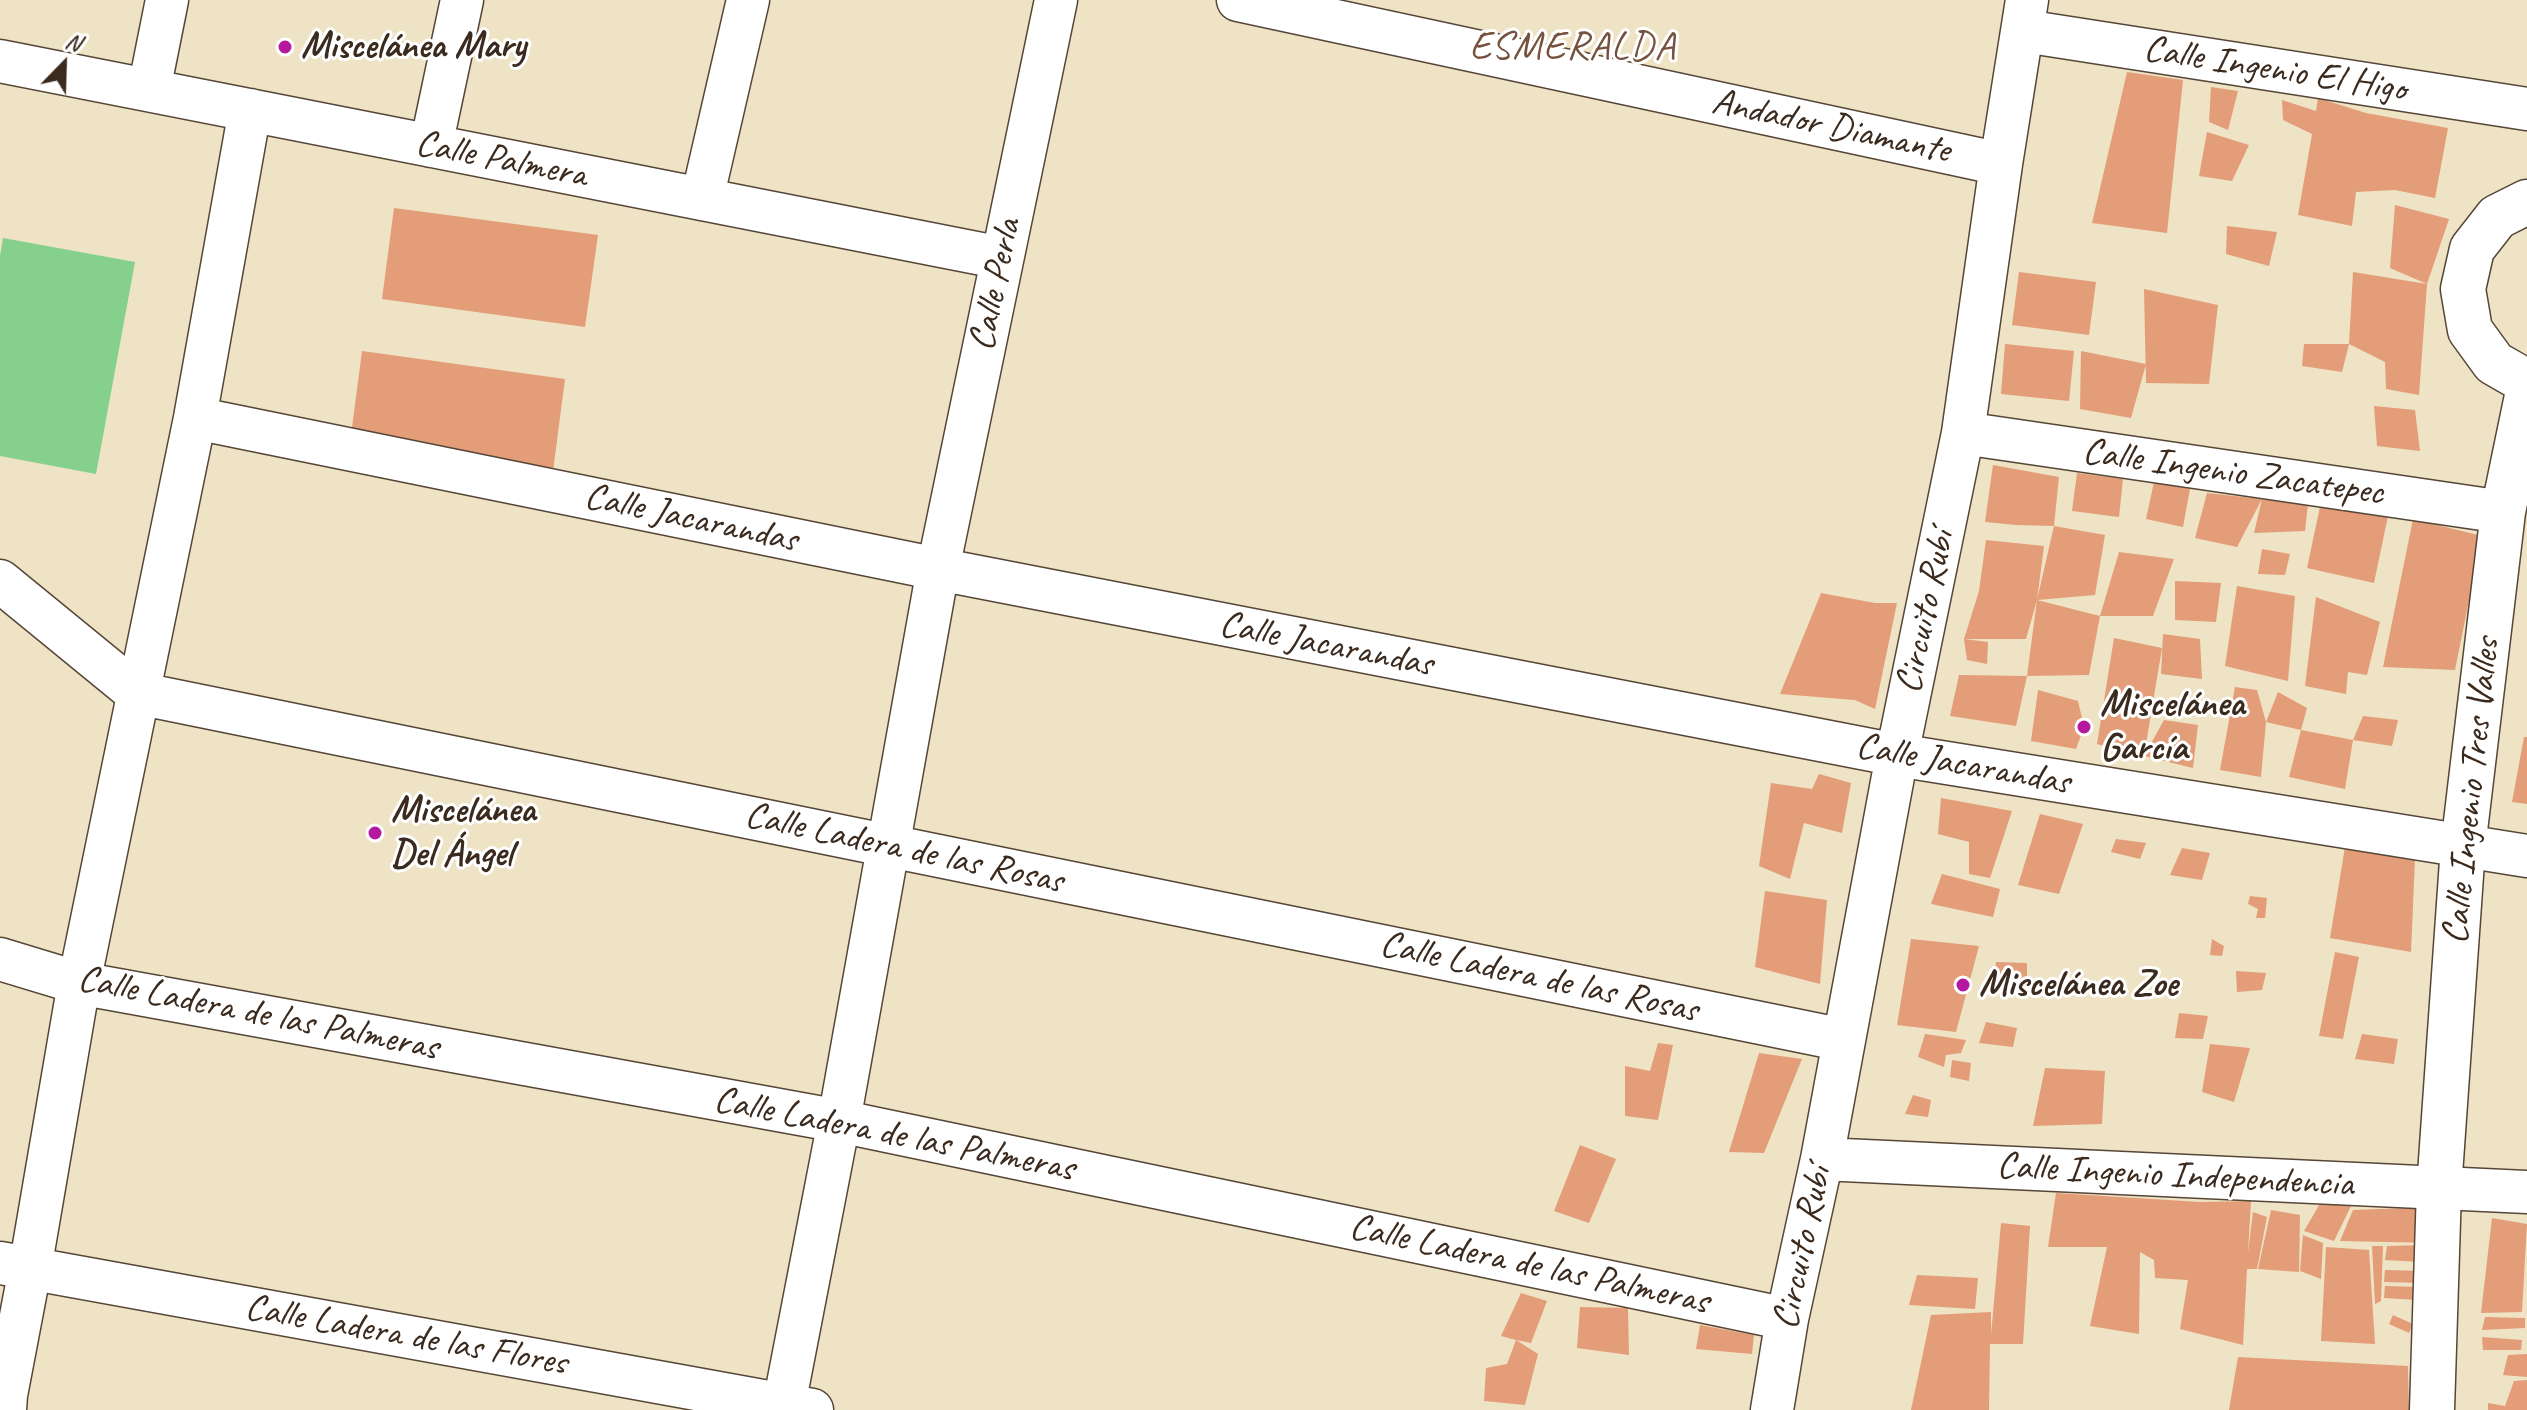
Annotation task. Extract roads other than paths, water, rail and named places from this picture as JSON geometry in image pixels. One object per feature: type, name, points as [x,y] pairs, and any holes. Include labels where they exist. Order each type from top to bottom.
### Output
[{"type":"street","points":[[149,90],[167,0]]},
{"type":"street","points":[[431,146],[462,0]]},
{"type":"street","points":[[702,199],[748,0]]},
{"type":"street","name":"Calle Perla","points":[[794,1408],[839,1121],[938,569],[1056,0]]},
{"type":"street","name":"Andador Diamante","points":[[1238,0],[2001,164]]},
{"type":"street","name":"Circuito Rubí","points":[[1772,1410],[1897,755],[1963,433],[2025,15]]},
{"type":"street","name":"Calle Ingenio El Higo","points":[[2025,15],[2527,109]]},
{"type":"street","name":"Calle Palmera","points":[[0,61],[1002,258]]},
{"type":"street","points":[[5,1408],[15,1266],[79,983],[195,418],[250,110]]},
{"type":"street","points":[[2527,202],[2497,217],[2472,249],[2463,289],[2470,330],[2494,363],[2527,382]]},
{"type":"street","name":"Calle Ingenio Tres Valles","points":[[2432,1410],[2439,1189],[2463,847],[2503,512],[2527,396]]},
{"type":"street","name":"Calle Jacarandas","points":[[195,418],[938,569],[1897,755],[2527,856]]},
{"type":"street","name":"Calle Ingenio Zacatepec","points":[[1963,433],[2503,512]]},
{"type":"street","name":"Calle Ladera de las Rosas","points":[[0,581],[137,693],[1844,1040]]},
{"type":"street","name":"Calle Ladera de las Palmeras","points":[[0,959],[79,983],[839,1121],[1787,1319]]},
{"type":"street","name":"Calle Ingenio Independencia","points":[[1822,1159],[2527,1192]]},
{"type":"street","name":"Calle Ladera de las Flores","points":[[15,1266],[794,1408]]},
{"type":"place","name":"Miscelánea Mary","points":[[285,47]]},
{"type":"place","name":"Miscelánea García","points":[[2084,727]]},
{"type":"place","name":"Miscelánea Del Ángel","points":[[375,833]]},
{"type":"place","name":"Miscelánea Zoe","points":[[1963,985]]},
{"type":"district","name":"ESMERALDA","points":[[1573,48]]}]
